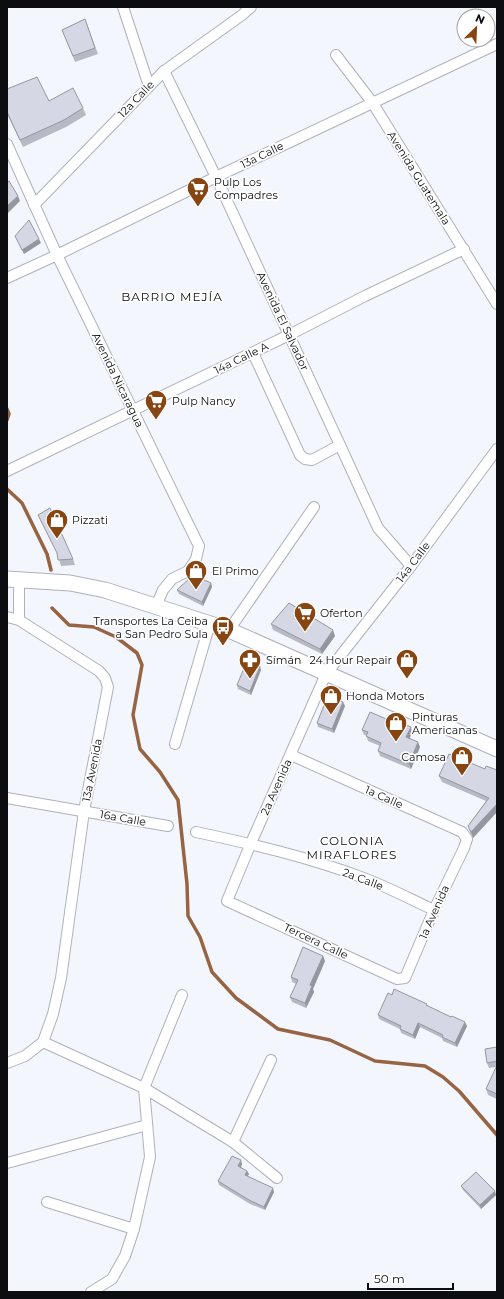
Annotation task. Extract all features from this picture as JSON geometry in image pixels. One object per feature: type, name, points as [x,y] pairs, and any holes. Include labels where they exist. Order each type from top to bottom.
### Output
[{"type":"main road","points":[[13,579],[70,583],[105,590],[210,623],[229,630],[497,749]]},
{"type":"street","points":[[123,7],[149,86]]},
{"type":"street","name":"12a Calle","points":[[34,205],[164,71],[251,7]]},
{"type":"street","name":"13a Calle","points":[[7,278],[372,102],[497,44]]},
{"type":"street","name":"Avenida Guatemala","points":[[336,56],[372,102],[497,304]]},
{"type":"street","name":"Avenida El Salvador","points":[[164,71],[216,177],[378,528],[410,566]]},
{"type":"street","name":"Avenida Nicaragua","points":[[7,144],[57,255],[199,546],[196,559],[188,571],[172,579],[162,590],[156,606]]},
{"type":"street","name":"14a Calle A","points":[[7,471],[464,249]]},
{"type":"street","points":[[253,352],[300,455],[305,459],[312,460],[340,444]]},
{"type":"street","name":"14a Calle","points":[[326,674],[410,566],[497,449]]},
{"type":"street","points":[[229,630],[314,507]]},
{"type":"street","points":[[13,579],[19,620]]},
{"type":"street","name":"13a Avenida","points":[[7,617],[19,620],[99,671],[107,682],[108,692],[84,811],[61,978],[53,1014],[43,1042]]},
{"type":"street","points":[[175,744],[210,623]]},
{"type":"street","name":"2a Avenida","points":[[227,901],[326,674]]},
{"type":"street","name":"1a Calle","points":[[291,755],[462,832],[466,839],[464,848]]},
{"type":"street","name":"16a Calle","points":[[7,798],[168,826]]},
{"type":"street","name":"2a Calle","points":[[196,832],[285,852],[362,877],[434,910]]},
{"type":"street","name":"1a Avenida","points":[[405,978],[434,910],[464,848]]},
{"type":"street","name":"Tercera Calle","points":[[227,901],[398,979],[405,978]]},
{"type":"street","points":[[91,1292],[112,1279],[125,1256],[134,1229],[150,1157],[144,1088],[182,995]]},
{"type":"street","points":[[7,1063],[25,1056],[43,1042],[144,1088],[233,1142],[277,1178]]},
{"type":"street","points":[[233,1142],[272,1060]]},
{"type":"street","points":[[7,1163],[147,1125]]},
{"type":"street","points":[[48,1202],[134,1229]]},
{"type":"building","points":[[85,19],[95,48],[73,56],[62,30]]},
{"type":"building","points":[[37,77],[49,101],[73,88],[83,108],[64,120],[20,140],[7,112],[7,89]]},
{"type":"building","points":[[9,181],[18,196],[7,206],[7,182]]},
{"type":"building","points":[[29,220],[39,239],[22,250],[15,236]]},
{"type":"building","name":"Pizzati","points":[[50,508],[73,559],[58,560],[57,553],[38,515]]},
{"type":"building","name":"El Primo","points":[[193,575],[211,583],[202,602],[177,590]]},
{"type":"building","name":"Oferton","points":[[289,603],[333,630],[320,649],[271,624]]},
{"type":"building","name":"Símán","points":[[247,661],[260,666],[250,691],[237,685]]},
{"type":"building","name":"Honda Motors","points":[[328,695],[343,702],[332,729],[317,723]]},
{"type":"building","points":[[370,712],[391,721],[391,719],[411,727],[406,737],[418,742],[409,764],[378,751],[381,743],[366,736],[368,732],[362,730]]},
{"type":"building","points":[[449,754],[485,769],[486,766],[497,770],[497,804],[471,832],[468,826],[489,798],[439,776]]},
{"type":"building","points":[[303,947],[323,956],[310,985],[312,986],[305,1003],[290,997],[298,980],[291,977]]},
{"type":"building","points":[[394,989],[451,1017],[452,1016],[465,1022],[455,1043],[442,1037],[443,1035],[418,1023],[413,1035],[400,1029],[401,1026],[378,1015],[388,993],[392,995]]},
{"type":"building","points":[[497,1047],[497,1061],[487,1063],[485,1049]]},
{"type":"building","points":[[497,1065],[497,1094],[486,1089]]},
{"type":"building","points":[[232,1156],[241,1160],[238,1166],[247,1171],[245,1175],[273,1188],[264,1207],[249,1200],[218,1181]]},
{"type":"building","points":[[476,1172],[495,1191],[480,1205],[461,1186]]},
{"type":"waterway","points":[[7,409],[9,414],[7,420]]},
{"type":"waterway","points":[[7,489],[22,503],[47,554],[51,570]]},
{"type":"waterway","points":[[52,608],[69,625],[94,627],[116,637],[137,653],[142,665],[133,715],[140,749],[160,772],[178,800],[187,884],[188,916],[200,937],[212,972],[236,998],[278,1029],[330,1040],[375,1061],[425,1066],[443,1077],[459,1091],[497,1135]]},
{"type":"place","name":"Pulp Los Compadres","points":[[198,208]]},
{"type":"place","name":"Pulp Nancy","points":[[156,420]]},
{"type":"place","name":"Pizzati","points":[[57,540]]},
{"type":"place","name":"El Primo","points":[[196,590]]},
{"type":"place","name":"Oferton","points":[[305,632]]},
{"type":"place","name":"Transportes La Ceiba a San Pedro Sula","points":[[223,646]]},
{"type":"place","name":"Símán","points":[[250,680]]},
{"type":"place","name":"24 Hour Repair","points":[[407,680]]},
{"type":"place","name":"Honda Motors","points":[[331,716]]},
{"type":"place","name":"Pinturas Americanas","points":[[396,742]]},
{"type":"place","name":"Camosa","points":[[462,776]]},
{"type":"district","name":"BARRIO MEJÍA","points":[[172,296]]},
{"type":"district","name":"COLONIA MIRAFLORES","points":[[352,847]]}]
